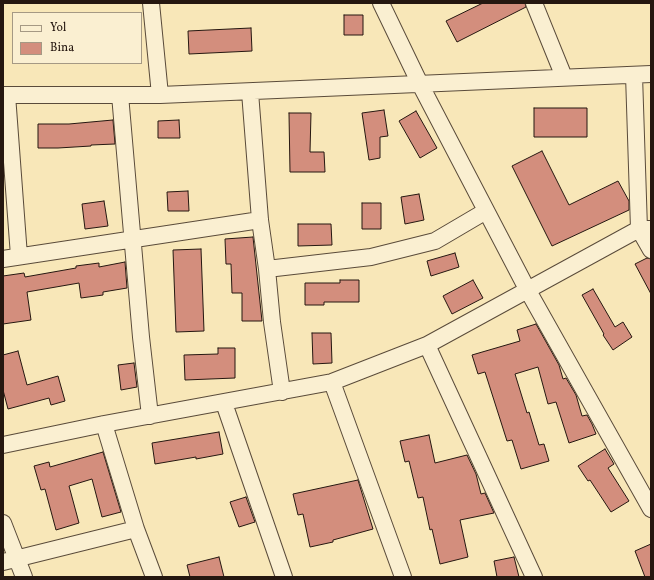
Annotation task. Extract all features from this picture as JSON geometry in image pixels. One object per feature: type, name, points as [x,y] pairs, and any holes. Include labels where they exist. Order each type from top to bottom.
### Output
[{"type":"street","points":[[151,3],[160,95]]},
{"type":"street","points":[[381,3],[420,84],[486,211],[651,509]]},
{"type":"street","points":[[534,3],[564,77]]},
{"type":"street","points":[[19,256],[5,95],[160,95],[651,74]]},
{"type":"street","points":[[634,75],[645,229],[651,250]]},
{"type":"street","points":[[250,92],[260,220],[282,392]]},
{"type":"street","points":[[120,95],[141,337],[150,416]]},
{"type":"street","points":[[267,268],[371,257],[435,241],[486,211]]},
{"type":"street","points":[[3,259],[133,238],[260,220]]},
{"type":"street","points":[[3,445],[104,424],[332,382],[427,345],[528,289],[645,229]]},
{"type":"street","points":[[427,345],[534,577]]},
{"type":"street","points":[[332,382],[403,577]]},
{"type":"street","points":[[224,403],[284,577]]},
{"type":"street","points":[[104,424],[136,529],[154,577]]},
{"type":"street","points":[[3,523],[10,560],[24,577]]},
{"type":"street","points":[[10,560],[136,529]]},
{"type":"building","points":[[483,3],[525,3],[526,7],[457,42],[446,21]]},
{"type":"building","points":[[344,15],[363,15],[363,35],[344,35]]},
{"type":"building","points":[[251,28],[252,51],[189,54],[188,31]]},
{"type":"building","points":[[534,108],[587,108],[587,137],[534,137]]},
{"type":"building","points":[[384,110],[388,136],[380,137],[380,158],[369,160],[362,113]]},
{"type":"building","points":[[416,111],[437,148],[420,158],[399,121]]},
{"type":"building","points":[[289,113],[311,113],[310,152],[324,152],[325,172],[290,172]]},
{"type":"building","points":[[113,120],[115,144],[38,148],[38,124],[69,124]]},
{"type":"building","points":[[179,120],[180,138],[158,138],[158,121]]},
{"type":"building","points":[[542,151],[569,205],[618,181],[629,201],[629,210],[552,246],[512,166]]},
{"type":"building","points":[[188,191],[189,211],[168,211],[167,192]]},
{"type":"building","points":[[419,194],[424,220],[405,224],[401,197]]},
{"type":"building","points":[[104,201],[108,226],[85,229],[82,204]]},
{"type":"building","points":[[362,203],[381,203],[381,229],[362,229]]},
{"type":"building","points":[[298,224],[331,224],[332,245],[298,246]]},
{"type":"building","points":[[253,237],[262,321],[242,321],[242,293],[232,293],[231,264],[226,264],[225,239]]},
{"type":"building","points":[[201,249],[204,331],[176,332],[173,250]]},
{"type":"building","points":[[455,253],[459,267],[431,276],[427,261]]},
{"type":"building","points":[[647,258],[651,259],[651,294],[635,264]]},
{"type":"building","points":[[125,262],[127,288],[103,292],[103,295],[81,298],[79,283],[27,292],[31,320],[3,324],[3,276],[24,273],[25,277],[76,268],[76,266],[99,263],[99,267]]},
{"type":"building","points":[[340,280],[359,280],[359,302],[324,302],[324,305],[305,305],[305,283],[340,283]]},
{"type":"building","points":[[473,280],[483,298],[452,314],[443,296]]},
{"type":"building","points":[[593,289],[615,327],[623,322],[632,337],[613,350],[603,335],[604,334],[582,295]]},
{"type":"building","points":[[536,324],[559,365],[563,379],[566,378],[576,395],[582,416],[587,415],[596,434],[569,443],[556,402],[548,404],[538,367],[515,374],[539,445],[544,444],[549,461],[521,469],[512,440],[507,441],[485,372],[478,374],[472,355],[520,341],[517,330]]},
{"type":"building","points":[[312,333],[331,333],[332,363],[313,364]]},
{"type":"building","points":[[218,348],[235,348],[235,378],[185,380],[184,355],[218,354]]},
{"type":"building","points":[[18,351],[27,385],[58,376],[65,401],[51,405],[49,398],[8,409],[3,390],[3,355]]},
{"type":"building","points":[[134,363],[137,387],[121,390],[118,365]]},
{"type":"building","points":[[219,432],[223,454],[155,464],[152,443]]},
{"type":"building","points":[[429,435],[435,463],[467,455],[476,474],[481,494],[485,493],[494,513],[460,520],[468,557],[440,564],[432,529],[430,530],[423,497],[418,498],[409,461],[405,462],[400,441]]},
{"type":"building","points":[[605,449],[614,464],[608,468],[629,501],[611,512],[590,480],[588,481],[578,466]]},
{"type":"building","points":[[103,452],[121,512],[102,517],[92,479],[69,486],[79,523],[56,530],[45,489],[41,490],[34,466],[49,462],[50,467]]},
{"type":"building","points":[[358,480],[373,529],[333,540],[333,542],[310,547],[303,514],[298,515],[293,494]]},
{"type":"building","points":[[246,497],[255,522],[239,527],[230,502]]},
{"type":"building","points":[[651,544],[651,577],[645,577],[635,551]]},
{"type":"building","points":[[219,557],[224,577],[190,577],[187,565]]},
{"type":"building","points":[[514,557],[519,577],[497,577],[494,561]]}]
